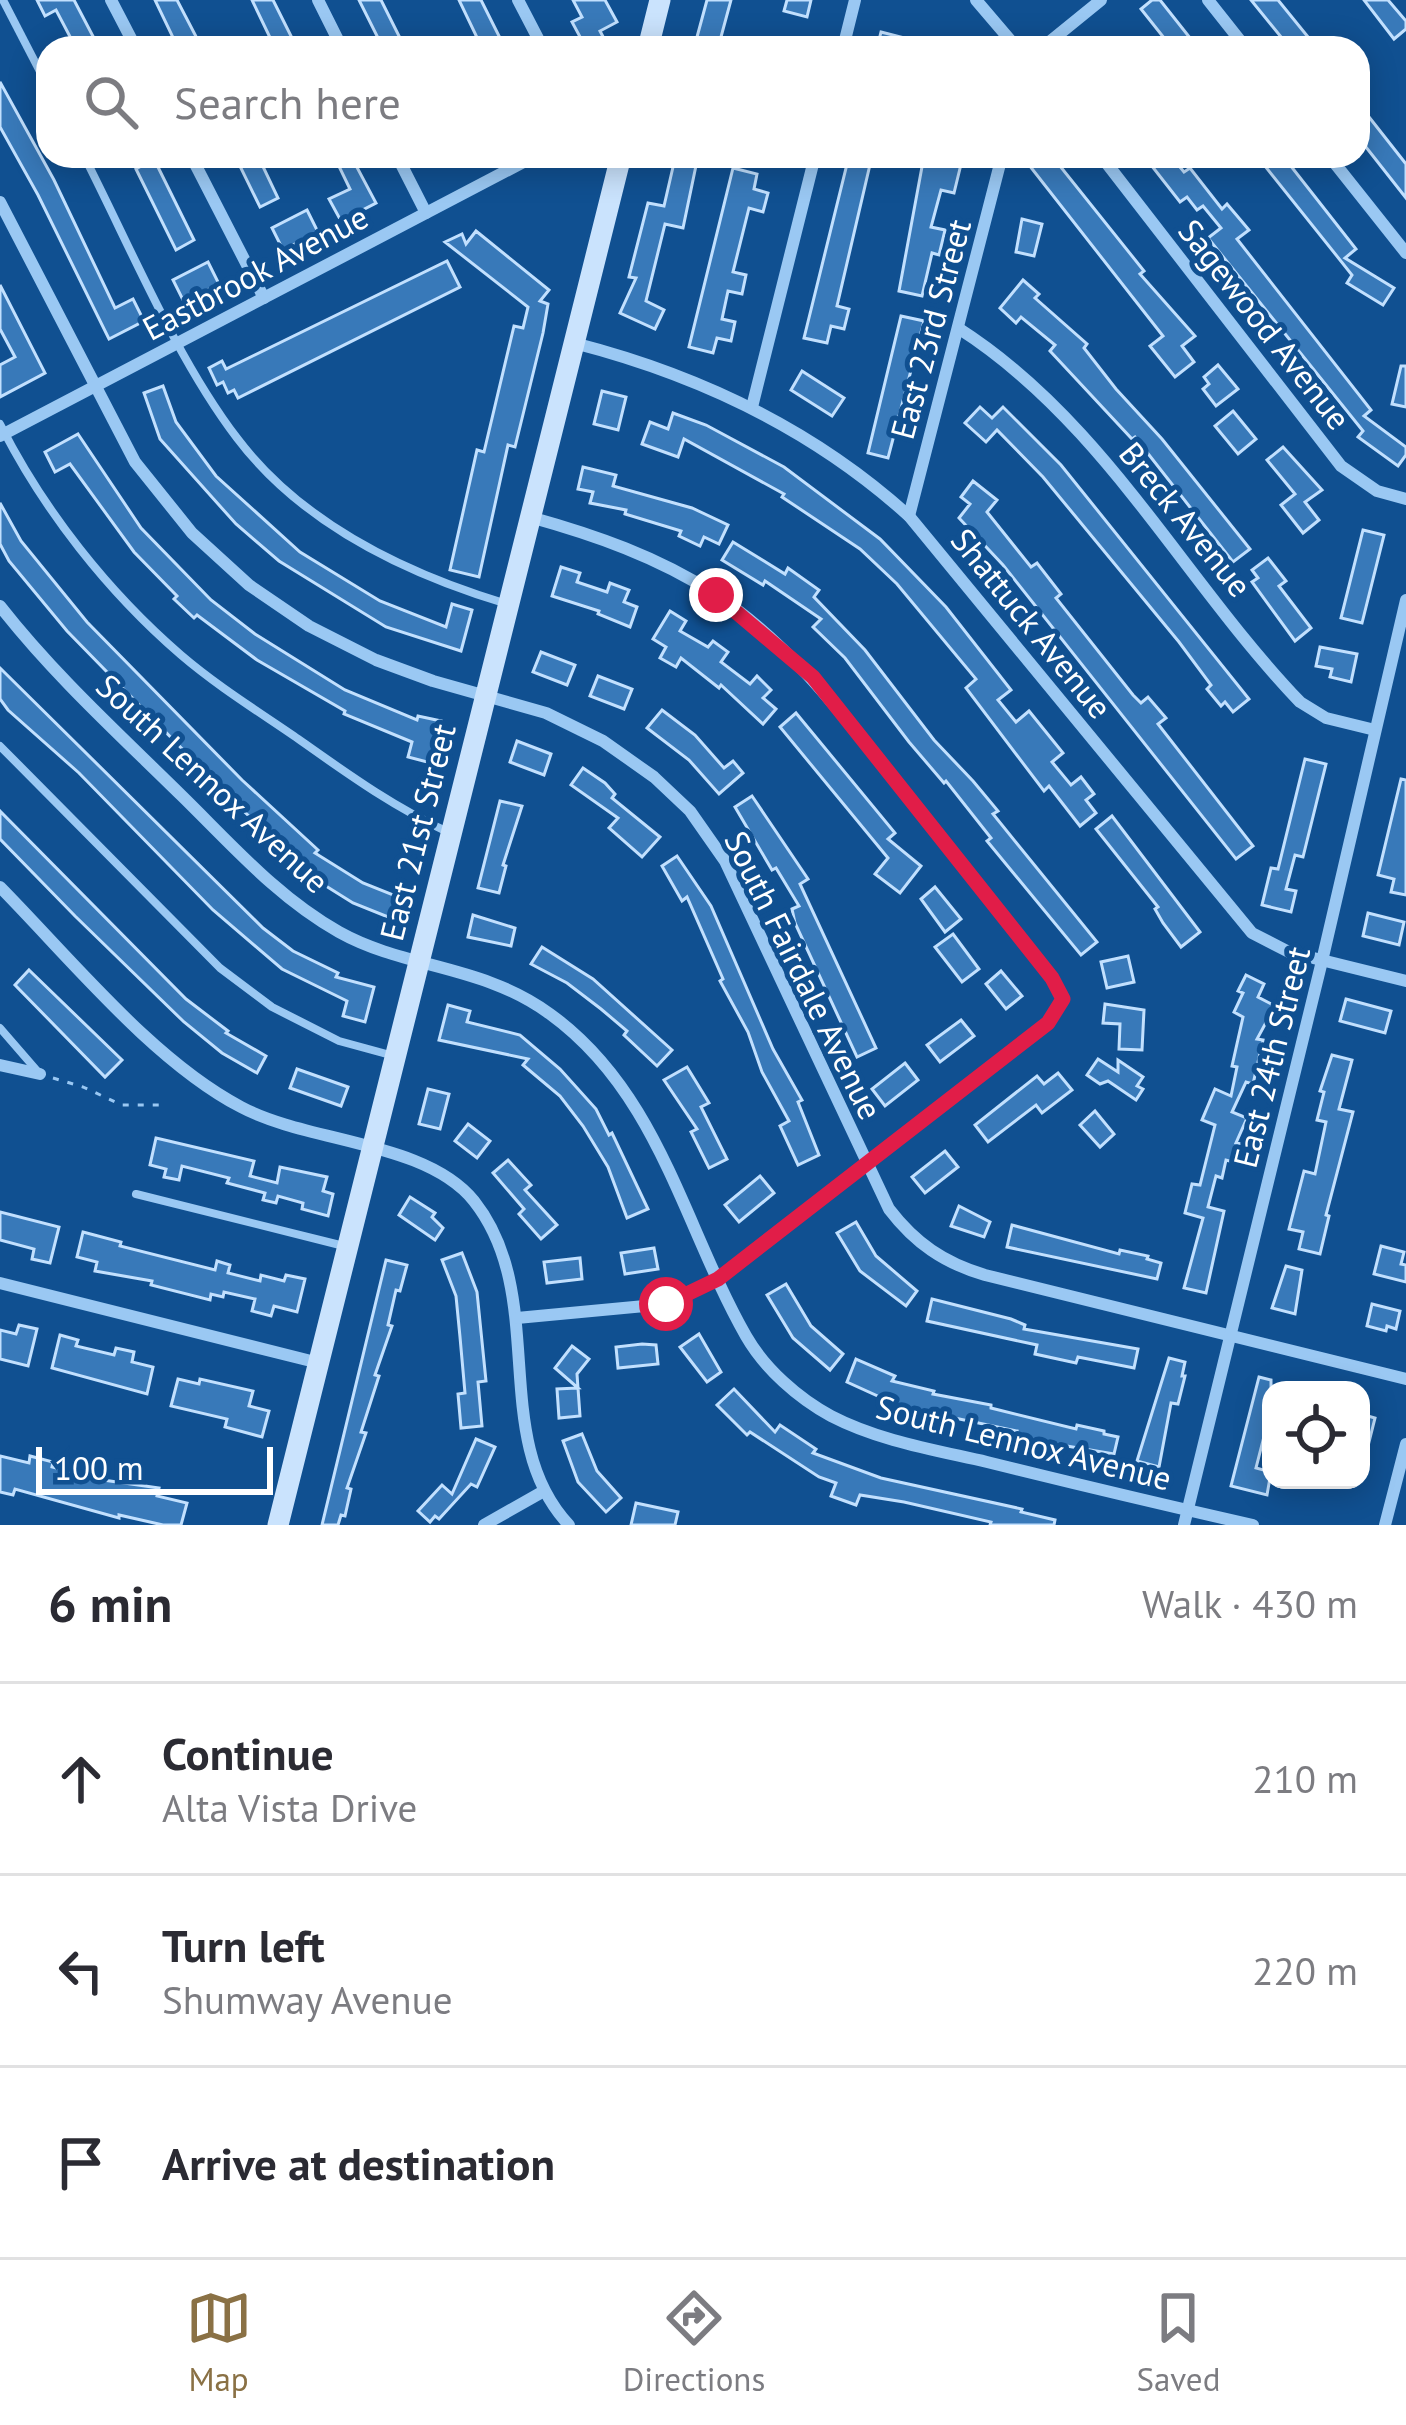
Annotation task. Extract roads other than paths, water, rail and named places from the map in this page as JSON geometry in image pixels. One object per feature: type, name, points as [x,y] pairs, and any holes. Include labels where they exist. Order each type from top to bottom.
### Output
[{"type":"street","points":[[111,0],[130,36]]},
{"type":"street","points":[[318,0],[336,36]]},
{"type":"street","points":[[518,0],[536,36]]},
{"type":"street","points":[[650,36],[659,0]]},
{"type":"street","points":[[846,36],[855,0]]},
{"type":"street","points":[[976,0],[1006,36]]},
{"type":"street","points":[[1057,36],[1101,0]]},
{"type":"street","points":[[1208,0],[1236,36]]},
{"type":"street","points":[[197,168],[264,298]]},
{"type":"street","points":[[403,168],[426,213]]},
{"type":"street","name":"Eastbrook Avenue","points":[[2,432],[512,168]]},
{"type":"street","name":"East 21st Street","points":[[278,1525],[617,168]]},
{"type":"street","points":[[752,407],[812,168]]},
{"type":"street","name":"East 23rd Street","points":[[909,516],[999,168]]},
{"type":"street","name":"Sagewood Avenue","points":[[1110,168],[1341,466],[1377,491],[1406,499]]},
{"type":"street","points":[[1339,168],[1406,253]]},
{"type":"street","name":"South Fairdale Avenue","points":[[0,202],[136,462],[192,533],[249,585],[309,626],[376,660],[546,713],[590,733],[654,777],[690,812],[725,861],[866,1165],[905,1230],[947,1262],[985,1275],[1406,1379]]},
{"type":"street","name":"Breck Avenue","points":[[958,328],[995,352],[1087,439],[1294,697],[1316,714],[1375,730]]},
{"type":"street","name":"Shattuck Avenue","points":[[574,343],[694,380],[752,407],[868,478],[909,516],[1243,924],[1273,947],[1406,981]]},
{"type":"street","points":[[517,1318],[666,1304],[718,1279],[1048,1023],[1063,999],[1052,978],[813,677],[716,595],[665,565],[598,536],[530,517]]},
{"type":"street","name":"East 24th Street","points":[[1185,1518],[1406,600]]},
{"type":"street","name":"South Lennox Avenue","points":[[0,605],[37,654],[288,900],[374,948],[461,970],[524,998],[551,1015],[601,1062],[643,1114],[747,1338],[784,1382],[828,1414],[878,1436],[1185,1518],[1253,1525]]},
{"type":"street","points":[[0,887],[130,1020],[198,1080],[242,1108],[426,1164],[472,1199],[506,1260],[535,1472],[569,1525]]},
{"type":"street","points":[[0,1065],[40,1074]]},
{"type":"street","points":[[0,1283],[319,1363]]},
{"type":"street","points":[[1385,1525],[1406,1444]]},
{"type":"street","points":[[484,1525],[544,1491]]},
{"type":"lane","points":[[3,0],[36,64]]},
{"type":"lane","points":[[90,168],[179,342],[238,440],[329,522],[385,558],[445,586],[508,604]]},
{"type":"lane","points":[[2,432],[38,490],[112,587],[184,658],[395,808],[451,834]]},
{"type":"lane","points":[[0,746],[220,968],[272,1007],[339,1041],[395,1057]]},
{"type":"lane","points":[[0,1028],[40,1074]]},
{"type":"lane","points":[[136,1194],[348,1247]]}]
